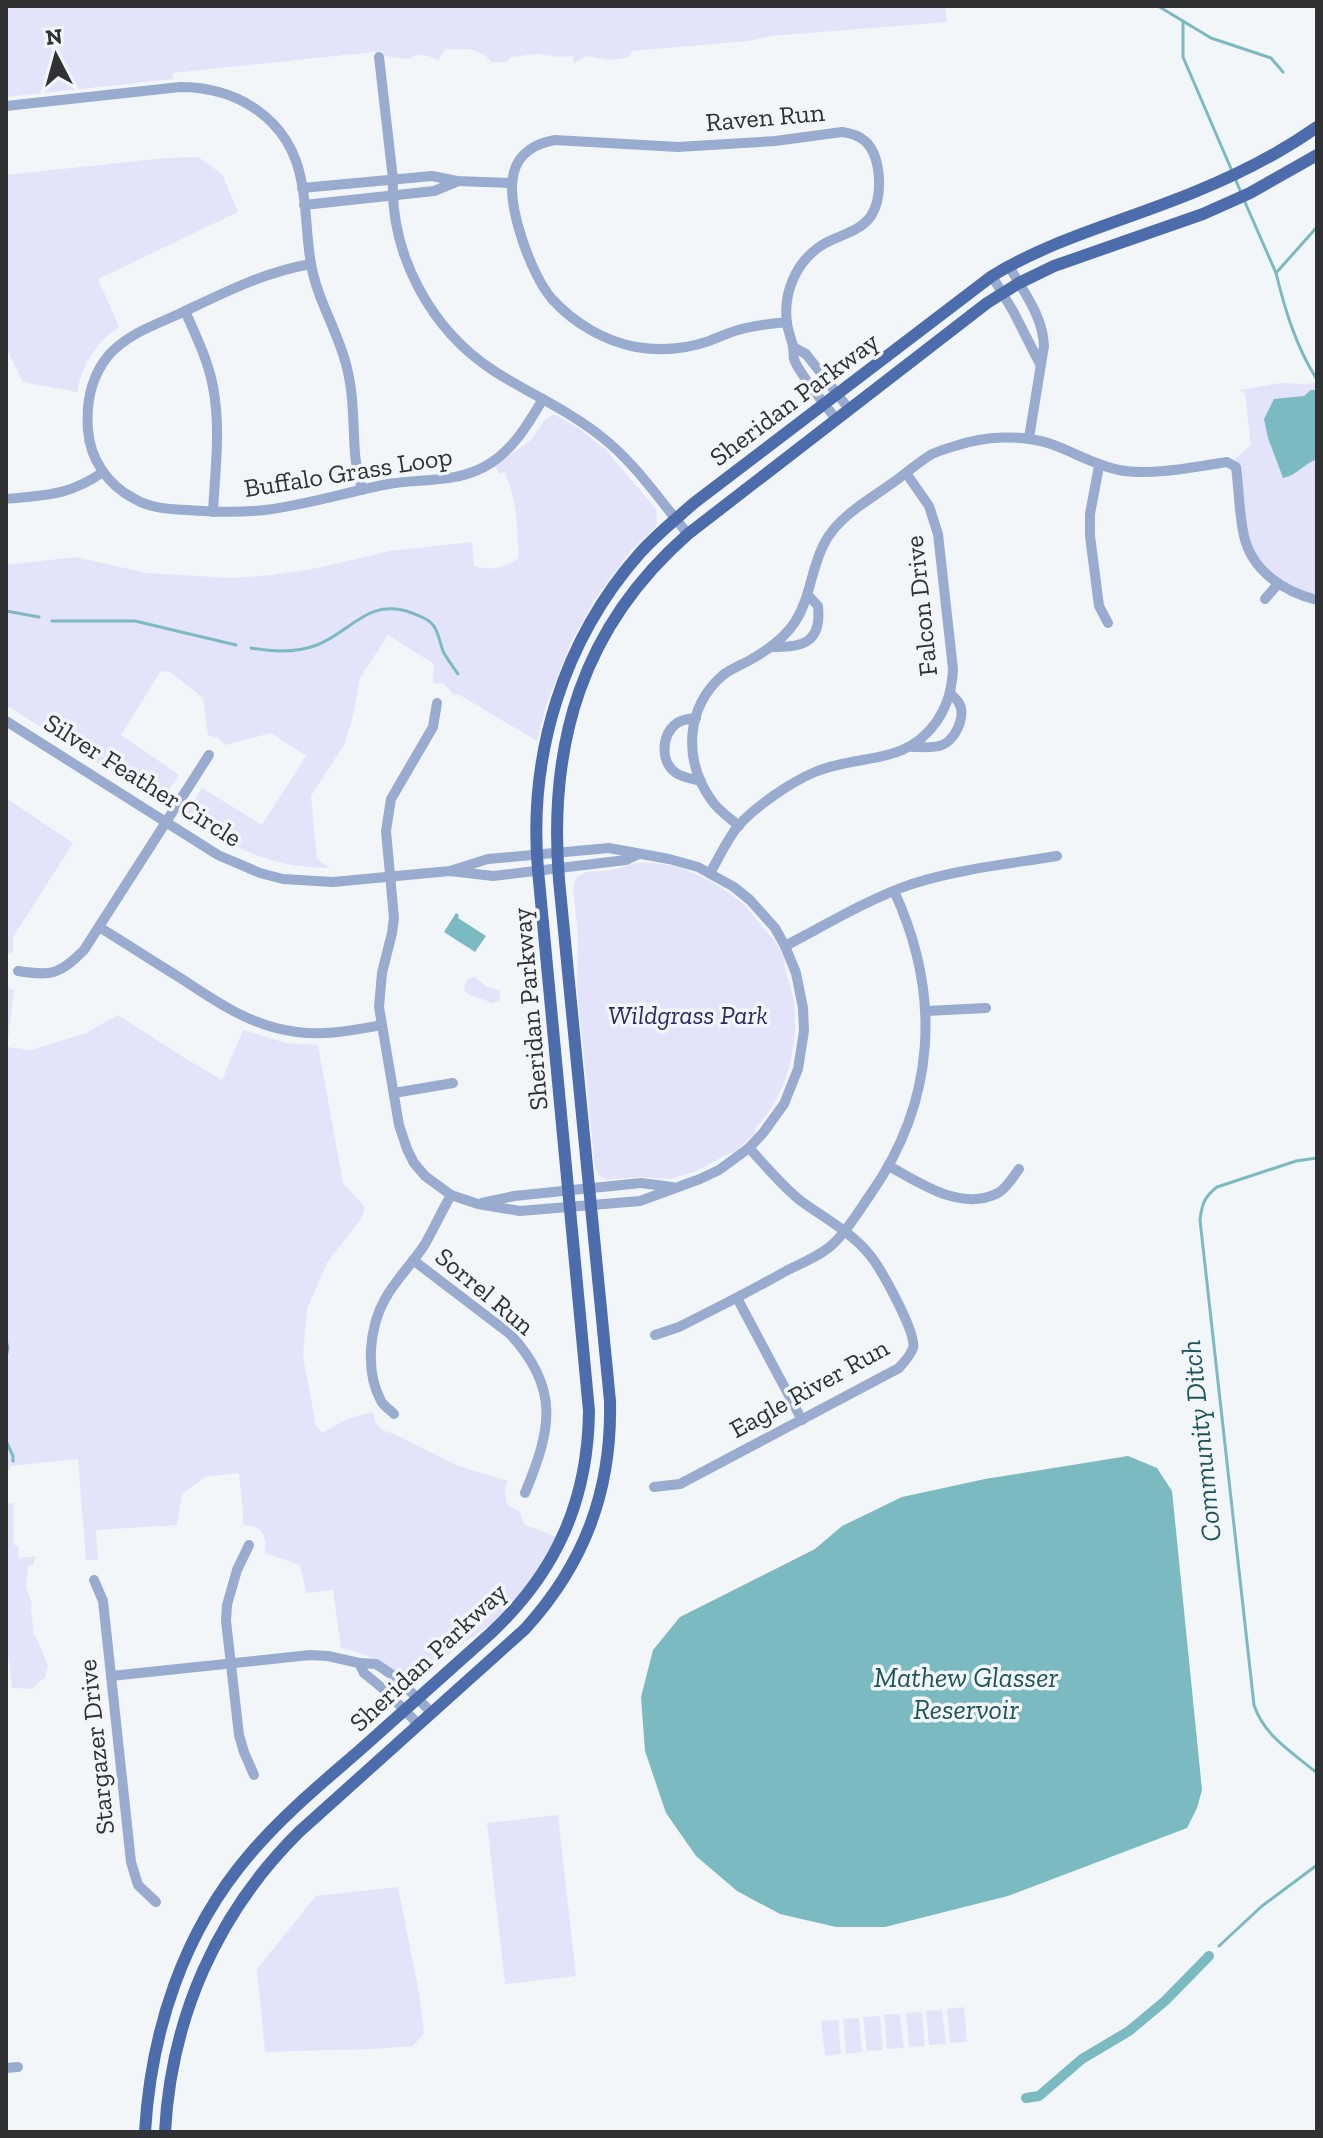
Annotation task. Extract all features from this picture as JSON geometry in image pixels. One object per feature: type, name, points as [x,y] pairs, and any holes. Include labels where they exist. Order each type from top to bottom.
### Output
[{"type":"main road","name":"Sheridan Parkway","points":[[145,2132],[150,2075],[161,2023],[179,1973],[210,1910],[237,1869],[273,1828],[491,1633],[528,1595],[564,1536],[577,1501],[588,1450],[589,1411],[538,870],[537,795],[554,706],[588,626],[614,585],[643,550],[675,520],[836,393],[992,276],[1079,234],[1197,192],[1277,152],[1317,127]]},
{"type":"main road","name":"Sheridan Parkway","points":[[165,2132],[171,2073],[186,2014],[205,1964],[255,1881],[287,1844],[537,1616],[570,1569],[597,1509],[607,1465],[610,1420],[608,1375],[558,868],[557,799],[561,763],[573,710],[587,672],[609,629],[650,571],[688,534],[1003,292],[1054,266],[1203,214],[1250,193],[1317,155]]},
{"type":"street","points":[[379,57],[400,242],[422,295],[442,324],[475,357],[605,439],[688,534]]},
{"type":"street","points":[[6,106],[180,87],[212,89],[244,101],[268,119],[280,132],[296,162],[315,281],[349,373],[356,463],[362,490]]},
{"type":"street","name":"Raven Run","points":[[512,183],[513,173],[522,156],[541,143],[555,140],[678,147],[750,143],[842,132],[859,137],[871,148],[875,157],[878,188],[875,209],[857,229],[822,245],[802,263],[788,294],[787,322],[794,360],[836,419]]},
{"type":"street","points":[[304,205],[392,188],[432,176],[457,181],[512,183],[518,228],[538,278],[553,299],[571,316],[600,335],[636,347],[671,349],[708,341],[739,329],[787,322]]},
{"type":"street","points":[[302,188],[434,191],[457,181]]},
{"type":"street","name":"Buffalo Grass Loop","points":[[311,264],[253,279],[129,338],[107,358],[99,369],[90,397],[88,419],[91,447],[103,472],[123,493],[162,508],[213,512],[262,511],[408,481],[453,478],[485,467],[500,457],[525,431],[543,399]]},
{"type":"street","points":[[1009,266],[1039,319],[1043,333],[1044,346],[1029,438]]},
{"type":"street","points":[[992,276],[1040,364]]},
{"type":"street","points":[[185,311],[200,344],[213,388],[217,430],[213,512]]},
{"type":"street","points":[[793,347],[806,354],[849,409]]},
{"type":"street","points":[[739,826],[711,801],[693,760],[691,740],[702,702],[711,687],[726,673],[784,637],[808,595],[826,539],[852,513],[906,473],[933,454],[955,445],[1029,438],[1099,466],[1122,471],[1149,472],[1227,462],[1236,467],[1244,536],[1250,553],[1278,584],[1291,592],[1317,600]]},
{"type":"street","points":[[1099,466],[1090,514],[1090,536],[1099,606],[1108,623]]},
{"type":"street","points":[[6,499],[72,490],[103,472]]},
{"type":"street","name":"Falcon Drive","points":[[710,873],[739,826],[778,792],[815,772],[910,747],[928,734],[944,710],[953,669],[938,534],[929,506],[906,473]]},
{"type":"street","points":[[1265,599],[1278,584]]},
{"type":"street","points":[[771,647],[798,647],[814,635],[818,606],[808,595]]},
{"type":"street","name":"Falcon Drive","points":[[910,747],[939,746],[954,735],[959,724],[960,705],[950,693]]},
{"type":"street","points":[[394,1414],[382,1402],[376,1387],[371,1351],[373,1333],[384,1301],[424,1245],[451,1195],[425,1176],[414,1163],[402,1137],[379,991],[394,918],[386,831],[391,799],[433,727],[437,703]]},
{"type":"street","points":[[696,718],[678,722],[665,742],[664,753],[674,772],[701,781]]},
{"type":"street","name":"Silver Feather Circle","points":[[6,721],[218,855],[260,873],[306,882],[333,882],[450,871],[488,859],[609,848],[686,863],[710,873],[750,900],[775,928],[785,946],[801,990],[804,1031],[802,1052],[784,1104],[749,1148],[719,1170],[640,1201],[520,1211],[478,1204],[451,1195]]},
{"type":"street","points":[[18,971],[45,975],[61,970],[84,950],[209,755]]},
{"type":"street","name":"Silver Feather Circle","points":[[450,871],[493,876],[626,860],[639,854]]},
{"type":"street","points":[[785,946],[894,891],[939,876],[1057,856]]},
{"type":"street","points":[[655,1335],[679,1327],[823,1252],[844,1232],[889,1166],[919,1090],[926,1040],[924,984],[916,947],[894,891]]},
{"type":"street","points":[[99,927],[222,1006],[258,1023],[276,1029],[316,1034],[382,1025]]},
{"type":"street","points":[[926,1011],[986,1008]]},
{"type":"street","points":[[394,1093],[453,1083]]},
{"type":"street","name":"Eagle River Run","points":[[654,1487],[680,1484],[899,1368],[914,1347],[910,1329],[877,1264],[858,1242],[784,1186],[749,1148]]},
{"type":"street","points":[[889,1166],[933,1190],[961,1198],[1001,1192],[1019,1169]]},
{"type":"street","points":[[478,1204],[514,1196],[641,1183],[674,1187]]},
{"type":"street","name":"Sorrel Run","points":[[413,1260],[510,1334],[535,1368],[543,1391],[547,1423],[541,1454],[525,1493]]},
{"type":"street","points":[[737,1298],[802,1420]]},
{"type":"street","points":[[249,1545],[233,1578],[226,1621],[239,1735],[254,1775]]},
{"type":"street","name":"Stargazer Drive","points":[[94,1580],[103,1601],[131,1862],[138,1885],[156,1902]]},
{"type":"street","points":[[111,1676],[310,1655],[328,1656],[376,1664],[397,1678],[432,1713]]},
{"type":"street","points":[[359,1663],[364,1673],[419,1725]]},
{"type":"street","points":[[6,2068],[18,2067]]},
{"type":"green space","points":[[6,6],[945,6],[947,22],[632,51],[629,57],[610,60],[586,56],[574,63],[573,56],[537,54],[511,57],[507,62],[491,62],[485,55],[470,49],[446,49],[438,61],[424,55],[409,59],[384,56],[383,51],[173,73],[173,79],[6,97]]},
{"type":"green space","points":[[198,157],[222,174],[238,212],[98,279],[119,327],[91,355],[77,392],[23,382],[6,348],[6,175]]},
{"type":"green space","points":[[1317,382],[1317,600],[1291,592],[1250,553],[1230,464],[1251,444],[1245,394],[1240,390],[1280,383]]},
{"type":"green space","points":[[552,415],[580,429],[606,450],[656,509],[655,528],[631,550],[595,599],[570,644],[546,705],[537,741],[458,694],[454,695],[444,684],[433,683],[434,664],[388,635],[360,678],[344,745],[311,796],[317,859],[330,868],[288,864],[252,854],[182,818],[202,788],[262,825],[306,756],[271,733],[225,745],[218,738],[208,735],[203,698],[169,671],[160,672],[121,735],[179,775],[159,805],[155,799],[6,705],[6,565],[75,557],[147,573],[231,578],[273,575],[390,551],[472,542],[474,566],[503,566],[519,558],[517,525],[509,483],[504,472],[500,474],[495,466],[531,440]]},
{"type":"green space","points":[[6,798],[73,843],[13,937],[13,952],[6,954]]},
{"type":"green space","name":"Wildgrass Park","points":[[635,863],[664,864],[692,872],[719,886],[745,906],[773,939],[784,959],[794,1003],[794,1037],[788,1070],[775,1102],[755,1133],[734,1153],[694,1172],[670,1179],[638,1177],[607,1180],[595,1168],[577,987],[578,935],[573,888],[577,877],[586,872],[612,870]]},
{"type":"green space","points":[[475,977],[487,987],[499,990],[499,1001],[491,1003],[466,992],[465,984],[469,978]]},
{"type":"green space","points":[[6,987],[14,990],[7,1047],[31,1050],[86,1033],[118,1015],[222,1080],[243,1030],[286,1043],[318,1045],[343,1183],[365,1207],[361,1219],[328,1261],[307,1309],[303,1357],[316,1425],[324,1432],[347,1419],[373,1412],[376,1423],[384,1431],[458,1466],[508,1481],[506,1501],[520,1512],[524,1524],[556,1537],[528,1582],[503,1613],[427,1675],[408,1680],[368,1656],[341,1648],[333,1590],[306,1593],[300,1565],[265,1553],[265,1541],[259,1529],[243,1525],[239,1473],[205,1477],[182,1494],[177,1525],[96,1530],[98,1560],[86,1560],[78,1459],[11,1466],[6,1474]]},
{"type":"green space","points":[[14,1503],[13,1544],[18,1547],[19,1558],[36,1556],[33,1565],[28,1565],[26,1588],[32,1603],[34,1635],[48,1666],[45,1678],[33,1689],[12,1688],[6,1636],[6,1504]]},
{"type":"green space","points":[[558,1815],[576,1976],[505,1984],[487,1823]]},
{"type":"green space","points":[[398,1887],[424,2033],[413,2046],[265,2052],[257,1969],[316,1896]]},
{"type":"green space","points":[[964,2007],[967,2042],[950,2043],[947,2009]]},
{"type":"green space","points":[[942,2010],[946,2044],[929,2045],[926,2011]]},
{"type":"green space","points":[[922,2012],[925,2046],[909,2047],[906,2013]]},
{"type":"green space","points":[[900,2014],[904,2048],[887,2049],[884,2015]]},
{"type":"green space","points":[[880,2016],[883,2050],[867,2051],[863,2017]]},
{"type":"green space","points":[[859,2018],[862,2052],[846,2054],[843,2019]]},
{"type":"green space","points":[[838,2020],[841,2054],[825,2056],[821,2021]]},
{"type":"water","points":[[1311,390],[1317,390],[1317,459],[1283,478],[1264,419],[1274,399],[1304,396]]},
{"type":"water","points":[[456,913],[458,918],[486,936],[475,952],[444,932]]},
{"type":"water","name":"Mathew Glasser Reservoir","points":[[1128,1456],[1157,1468],[1172,1491],[1202,1790],[1187,1828],[1008,1896],[885,1927],[836,1927],[780,1914],[737,1891],[696,1856],[666,1813],[645,1751],[641,1697],[653,1650],[680,1617],[815,1549],[842,1526],[902,1497],[985,1479]]},
{"type":"waterway","points":[[1158,6],[1211,38],[1271,58],[1283,72]]},
{"type":"waterway","points":[[1183,21],[1183,57],[1232,171]]},
{"type":"waterway","points":[[1235,178],[1241,193]]},
{"type":"waterway","points":[[1244,200],[1276,273]]},
{"type":"waterway","points":[[1316,378],[1292,327],[1276,273],[1317,227]]},
{"type":"waterway","points":[[251,648],[284,651],[309,648],[330,639],[372,612],[396,609],[431,623],[444,653],[458,674]]},
{"type":"waterway","points":[[6,611],[39,617]]},
{"type":"waterway","points":[[52,621],[135,621],[236,645]]},
{"type":"waterway","name":"Community Ditch","points":[[1317,1158],[1296,1161],[1217,1187],[1204,1201],[1200,1220],[1254,1705],[1272,1735],[1317,1773]]},
{"type":"waterway","points":[[6,1340],[6,1357]]},
{"type":"waterway","points":[[6,1441],[13,1461]]},
{"type":"waterway","name":"Community Ditch","points":[[1219,1946],[1262,1906],[1317,1865]]},
{"type":"waterway","name":"Community Ditch","points":[[1026,2098],[1039,2096],[1082,2059],[1129,2031],[1165,2001],[1209,1956]]}]
